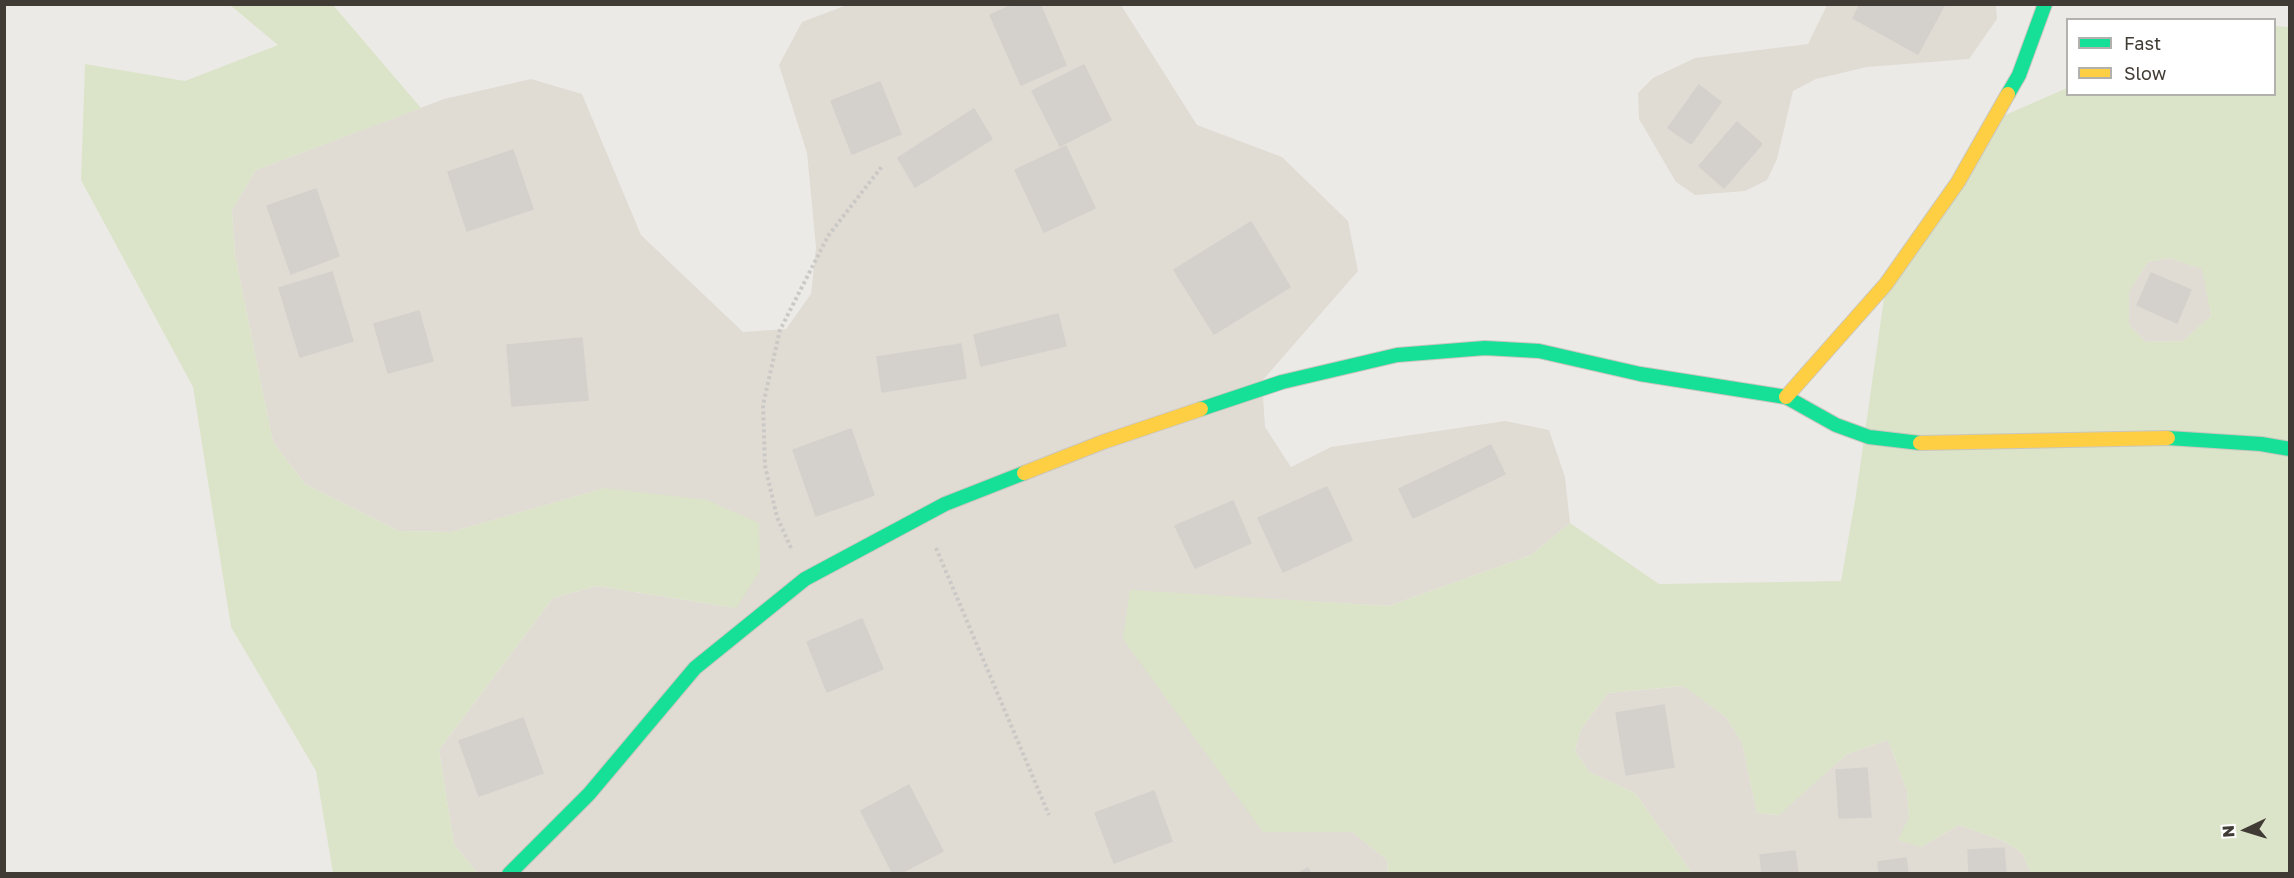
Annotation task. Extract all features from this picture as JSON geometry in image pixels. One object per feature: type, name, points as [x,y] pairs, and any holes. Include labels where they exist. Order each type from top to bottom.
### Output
[{"type":"street","points":[[1786,397],[1886,284],[1958,182],[2019,75],[2045,4]]},
{"type":"street","points":[[509,873],[589,794],[695,668],[805,579],[945,504],[1103,441],[1282,382],[1397,354],[1485,348],[1539,351],[1640,374],[1786,397],[1836,425],[1869,437],[1912,442],[2154,437],[2261,444],[2289,449]]},
{"type":"path","points":[[805,579],[777,517],[765,466],[763,405],[780,330],[828,236],[884,165]]},
{"type":"path","points":[[922,515],[1049,815]]},
{"type":"shaded area","points":[[847,5],[1121,5],[1197,125],[1282,157],[1348,221],[1358,271],[1262,381],[1265,427],[1291,467],[1331,447],[1505,421],[1549,430],[1565,477],[1570,523],[1531,555],[1389,606],[1130,591],[1262,831],[1352,832],[1387,860],[1388,873],[477,873],[454,844],[439,750],[553,598],[597,586],[736,608],[605,488],[451,532],[399,531],[305,484],[273,442],[235,255],[232,210],[256,170],[444,99],[531,79],[582,94],[641,235],[743,332],[786,329],[811,294],[816,248],[807,153],[779,65],[802,22]]},
{"type":"shaded area","points":[[1827,5],[1996,5],[1997,19],[1969,59],[1867,67],[1816,79],[1793,91],[1777,159],[1767,180],[1745,191],[1695,195],[1676,182],[1639,119],[1638,93],[1653,78],[1695,58],[1808,44]]},
{"type":"shaded area","points":[[2170,258],[2203,269],[2211,316],[2183,341],[2146,342],[2129,325],[2129,290],[2148,262]]},
{"type":"shaded area","points":[[1684,686],[1726,717],[1742,743],[1757,813],[1778,815],[1847,754],[1888,740],[1907,791],[1909,817],[1921,847],[1959,825],[2004,841],[2022,853],[2031,873],[1692,873],[1635,793],[1589,772],[1575,751],[1581,729],[1608,693]]},
{"type":"green space","points":[[230,5],[333,5],[421,108],[256,170],[232,210],[235,255],[273,442],[305,484],[399,531],[451,532],[605,488],[707,500],[759,523],[760,571],[736,608],[597,586],[553,598],[439,750],[454,844],[477,873],[333,873],[316,771],[231,627],[193,387],[81,180],[85,64],[185,81],[278,45]]},
{"type":"green space","points":[[2276,26],[2289,27],[2289,873],[2031,873],[2022,853],[2004,841],[1959,825],[1921,847],[1898,840],[1909,817],[1907,791],[1888,740],[1847,754],[1779,815],[1757,813],[1742,743],[1726,717],[1683,686],[1608,693],[1581,729],[1575,751],[1589,772],[1635,793],[1692,873],[1388,873],[1387,860],[1352,832],[1263,832],[1123,639],[1130,590],[1389,606],[1531,555],[1570,523],[1659,584],[1841,581],[1856,495],[1886,284],[1994,120],[2066,88],[2066,96],[2276,96]],"holes":[[[2170,258],[2202,269],[2211,316],[2183,341],[2146,342],[2129,325],[2129,291],[2148,262]]]},
{"type":"building","points":[[1015,4],[1040,4],[1066,65],[1021,85],[990,15]]},
{"type":"building","points":[[1860,4],[1945,4],[1918,54],[1853,18]]},
{"type":"building","points":[[1084,65],[1111,120],[1060,146],[1032,91]]},
{"type":"building","points":[[880,82],[901,134],[852,154],[831,101]]},
{"type":"building","points":[[1699,85],[1721,102],[1691,144],[1668,128]]},
{"type":"building","points":[[974,109],[992,139],[915,187],[898,158]]},
{"type":"building","points":[[1737,122],[1762,144],[1724,188],[1699,166]]},
{"type":"building","points":[[1066,146],[1095,208],[1044,232],[1015,170]]},
{"type":"building","points":[[513,150],[533,209],[467,231],[448,172]]},
{"type":"building","points":[[316,189],[339,256],[291,274],[267,206]]},
{"type":"building","points":[[1251,222],[1290,287],[1214,334],[1174,270]]},
{"type":"building","points":[[332,272],[353,341],[300,357],[279,288]]},
{"type":"building","points":[[2151,273],[2191,290],[2177,323],[2137,305]]},
{"type":"building","points":[[419,311],[433,361],[388,373],[374,324]]},
{"type":"building","points":[[1058,314],[1066,346],[981,366],[974,335]]},
{"type":"building","points":[[582,338],[588,400],[512,406],[507,345]]},
{"type":"building","points":[[961,344],[966,378],[882,392],[877,357]]},
{"type":"building","points":[[851,429],[874,495],[816,516],[793,450]]},
{"type":"building","points":[[1491,445],[1505,474],[1413,518],[1399,489]]},
{"type":"building","points":[[1327,487],[1352,540],[1283,572],[1258,518]]},
{"type":"building","points":[[1233,501],[1251,543],[1195,568],[1175,526]]},
{"type":"building","points":[[862,619],[883,669],[827,692],[807,642]]},
{"type":"building","points":[[1664,705],[1674,767],[1626,775],[1616,713]]},
{"type":"building","points":[[523,718],[543,773],[479,796],[459,741]]},
{"type":"building","points":[[1867,768],[1871,817],[1839,818],[1836,770]]},
{"type":"building","points":[[909,785],[943,851],[899,874],[893,874],[861,811]]},
{"type":"building","points":[[1154,791],[1172,841],[1114,863],[1095,813]]},
{"type":"building","points":[[2004,848],[2006,874],[1969,874],[1968,850]]},
{"type":"building","points":[[1795,851],[1798,874],[1762,874],[1760,855]]},
{"type":"building","points":[[1906,858],[1908,874],[1879,874],[1878,862]]},
{"type":"building","points":[[1308,868],[1311,874],[1297,874]]},
{"type":"traffic: fast","points":[[2008,94],[2019,75],[2045,4]]},
{"type":"traffic: fast","points":[[1201,409],[1282,382],[1397,355],[1485,348],[1539,351],[1640,374],[1786,397],[1836,425],[1869,437],[1920,443]]},
{"type":"traffic: fast","points":[[2168,438],[2261,444],[2290,449]]},
{"type":"traffic: fast","points":[[509,874],[589,794],[695,668],[805,579],[945,504],[1024,473]]},
{"type":"traffic: slow","points":[[1786,397],[1886,284],[1958,182],[2008,94]]},
{"type":"traffic: slow","points":[[1024,473],[1103,442],[1201,409]]},
{"type":"traffic: slow","points":[[1920,443],[2168,438]]}]
